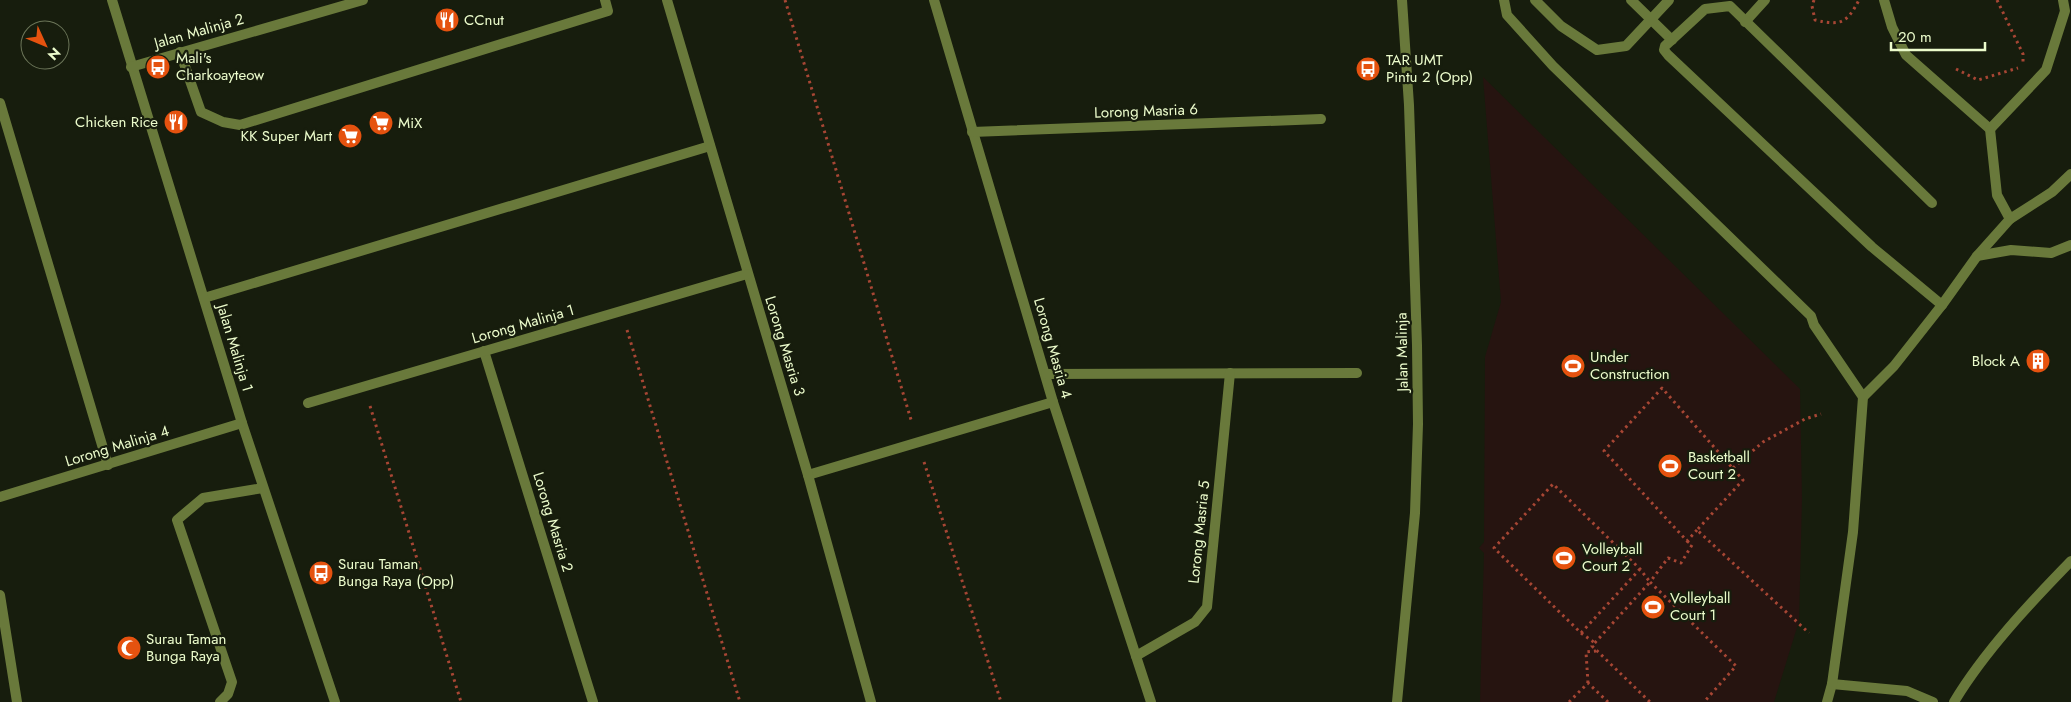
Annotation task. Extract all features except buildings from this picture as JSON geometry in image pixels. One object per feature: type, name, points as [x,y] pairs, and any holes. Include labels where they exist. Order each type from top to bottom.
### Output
[{"type":"street","name":"Jalan Malinja 1","points":[[112,0],[131,67],[242,423],[335,702]]},
{"type":"street","name":"Jalan Malinja 2","points":[[131,67],[363,0]]},
{"type":"street","points":[[180,52],[201,112],[223,122],[240,125],[608,11],[605,0]]},
{"type":"street","name":"Lorong Masria 3","points":[[667,0],[808,475],[871,702]]},
{"type":"street","name":"Lorong Masria 4","points":[[934,0],[1053,402],[1151,702]]},
{"type":"street","name":"Jalan Malinja","points":[[1398,702],[1415,513],[1418,424],[1409,125],[1402,0]]},
{"type":"street","points":[[1504,0],[1506,15],[1553,66],[1811,316],[1814,325],[1863,397],[1853,532],[1832,684],[1827,702]]},
{"type":"street","points":[[1535,0],[1560,26],[1597,50],[1626,46],[1669,0]]},
{"type":"street","points":[[1631,0],[1672,40]]},
{"type":"street","points":[[1745,22],[1765,0]]},
{"type":"street","points":[[1884,0],[1892,27],[1906,55],[1990,129],[1997,195],[2010,219]]},
{"type":"street","points":[[1990,129],[2046,70],[2065,11],[2063,0]]},
{"type":"street","points":[[1932,202],[1730,6],[1705,9],[1665,46],[1664,50],[1668,56],[1872,247],[1942,305]]},
{"type":"street","points":[[0,103],[108,465]]},
{"type":"street","name":"Lorong Masria 6","points":[[972,132],[1321,119]]},
{"type":"street","points":[[204,298],[710,146]]},
{"type":"street","points":[[1863,397],[1894,366],[1942,305],[1977,256],[2010,219],[2052,192],[2071,174]]},
{"type":"street","points":[[1977,256],[2011,250],[2051,252],[2071,245]]},
{"type":"street","name":"Lorong Malinja 1","points":[[308,403],[747,274]]},
{"type":"street","name":"Lorong Masria 2","points":[[484,351],[593,702]]},
{"type":"street","name":"Lorong Masria 5","points":[[1136,656],[1195,622],[1207,607],[1230,373]]},
{"type":"street","points":[[1046,374],[1357,373]]},
{"type":"street","points":[[808,475],[1053,402]]},
{"type":"street","name":"Lorong Malinja 4","points":[[0,497],[242,423]]},
{"type":"street","points":[[220,702],[228,694],[232,682],[177,520],[203,498],[263,488]]},
{"type":"street","points":[[1954,702],[1969,677],[2043,590],[2071,561]]},
{"type":"street","points":[[0,595],[17,702]]},
{"type":"street","points":[[1832,684],[1907,691],[1933,702]]},
{"type":"path","points":[[785,0],[918,442],[1001,702]]},
{"type":"path","points":[[1814,0],[1812,6],[1815,20],[1834,24],[1851,16],[1859,0]]},
{"type":"path","points":[[1954,68],[1978,80],[2023,66],[2023,54],[1998,0]]},
{"type":"path","points":[[621,311],[740,702]]},
{"type":"path","points":[[364,386],[461,702]]},
{"type":"path","points":[[1650,702],[1592,646],[1650,582],[1668,558],[1681,562],[1692,545],[1687,541],[1604,451],[1662,388],[1743,480],[1687,541]]},
{"type":"path","points":[[1733,468],[1763,442],[1805,419],[1821,414]]},
{"type":"path","points":[[1595,643],[1581,633],[1494,548],[1553,484],[1736,666],[1704,702]]},
{"type":"path","points":[[1697,530],[1810,633]]},
{"type":"path","points":[[1581,633],[1640,569]]},
{"type":"path","points":[[1597,651],[1586,652],[1588,683],[1608,702]]},
{"type":"path","points":[[1569,702],[1588,683]]},
{"type":"shaded area","points":[[1483,77],[1800,389],[1802,499],[1799,621],[1774,702],[1480,702],[1484,553],[1479,548],[1484,542],[1485,357],[1501,302]]},
{"type":"place","name":"CCnut","points":[[447,20]]},
{"type":"place","name":"Mali's Charkoayteow","points":[[158,67]]},
{"type":"place","name":"TAR UMT Pintu 2 (Opp)","points":[[1368,69]]},
{"type":"place","name":"Chicken Rice","points":[[176,122]]},
{"type":"place","name":"MiX","points":[[381,123]]},
{"type":"place","name":"KK Super Mart","points":[[350,136]]},
{"type":"place","name":"Block A","points":[[2038,361]]},
{"type":"place","name":"Under Construction","points":[[1573,366]]},
{"type":"place","name":"Basketball Court 2","points":[[1670,466]]},
{"type":"place","name":"Volleyball Court 2","points":[[1564,558]]},
{"type":"place","name":"Surau Taman Bunga Raya (Opp)","points":[[321,573]]},
{"type":"place","name":"Volleyball Court 1","points":[[1653,607]]},
{"type":"place","name":"Surau Taman Bunga Raya","points":[[129,648]]}]
